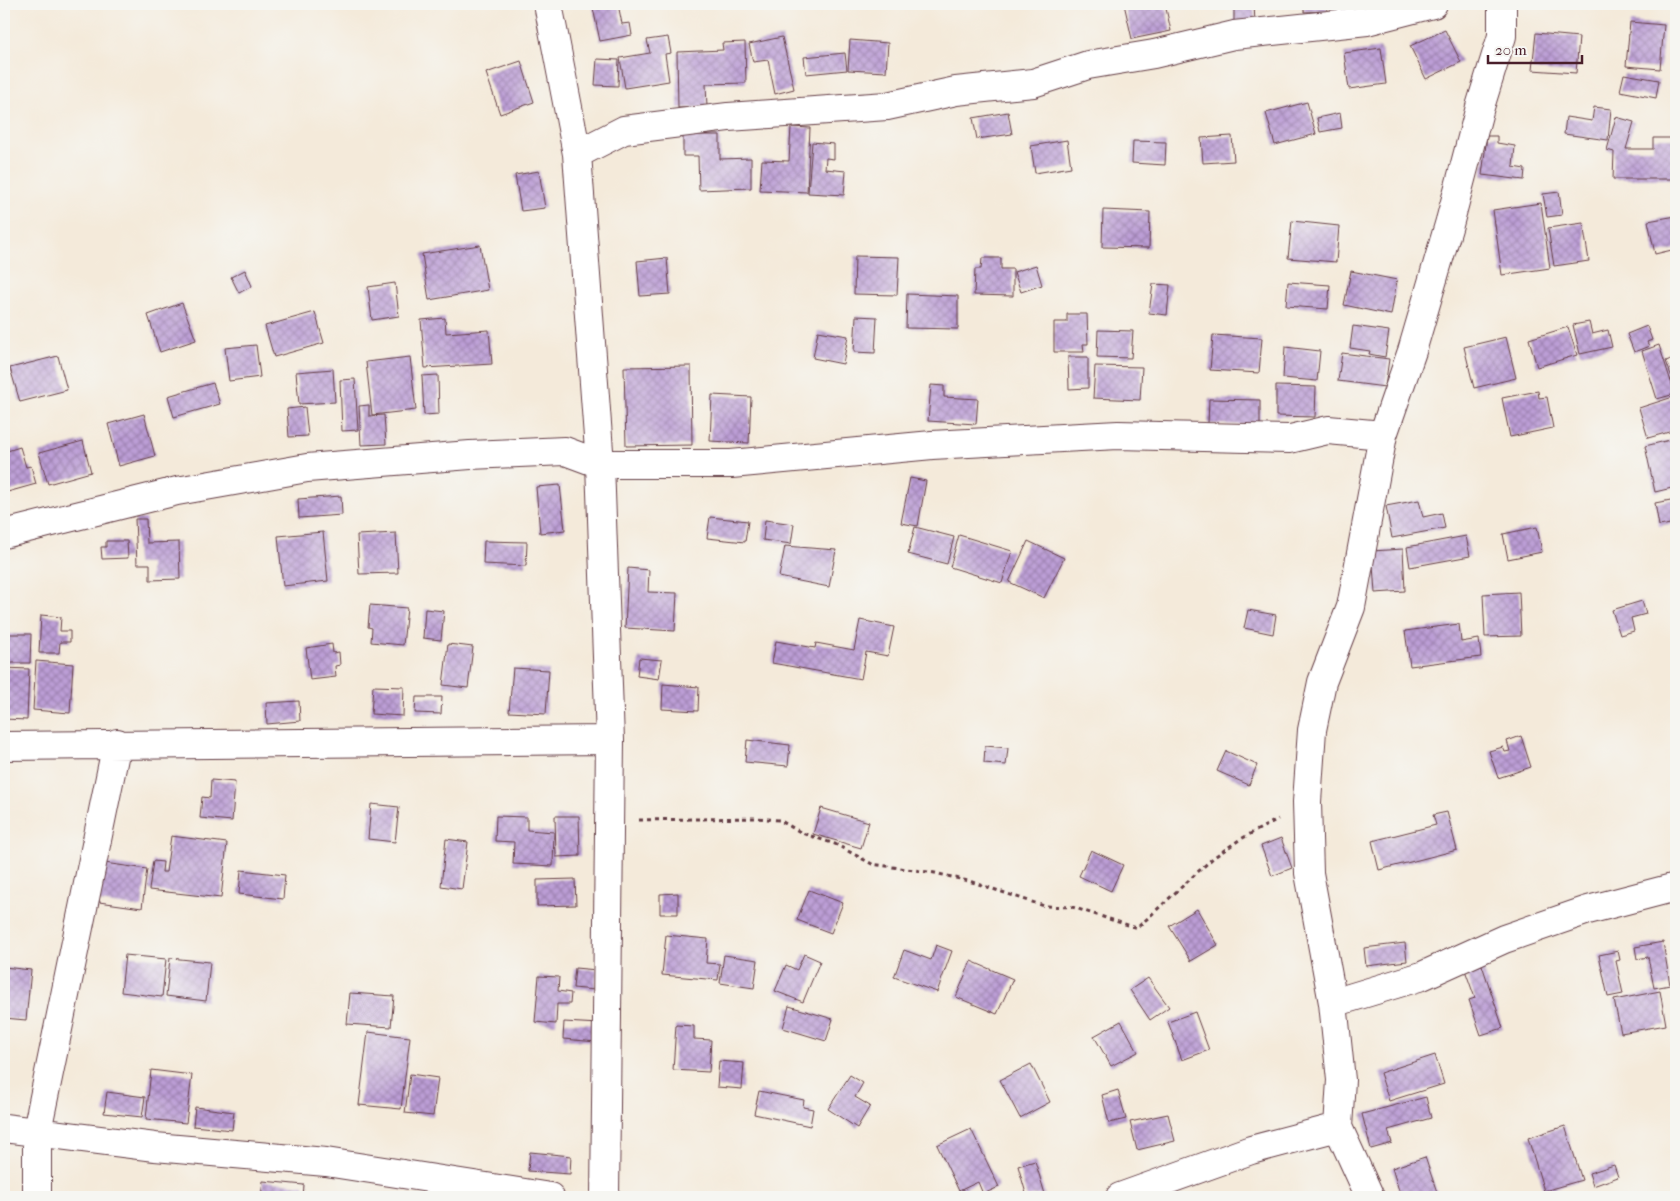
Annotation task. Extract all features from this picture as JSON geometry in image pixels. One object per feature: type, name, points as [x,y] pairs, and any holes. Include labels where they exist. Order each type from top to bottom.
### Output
[{"type":"street","points":[[548,4],[578,154],[600,464],[610,740],[605,1197]]},
{"type":"street","points":[[578,154],[624,130],[728,116],[887,106],[956,91],[1033,83],[1088,65],[1154,54],[1234,35],[1367,21],[1433,4]]},
{"type":"street","points":[[1370,1197],[1338,1127],[1341,1080],[1333,1003],[1309,873],[1308,802],[1312,730],[1322,682],[1351,607],[1383,435],[1412,351],[1450,221],[1480,107],[1502,36],[1502,4]]},
{"type":"street","points":[[4,534],[177,491],[307,468],[470,455],[565,451],[600,464],[731,464],[932,445],[1118,434],[1290,439],[1328,430],[1383,435]]},
{"type":"street","points":[[4,746],[117,743],[610,740]]},
{"type":"street","points":[[37,1197],[37,1131],[117,743]]},
{"type":"street","points":[[1333,1003],[1422,976],[1504,939],[1579,913],[1676,886]]},
{"type":"street","points":[[1120,1197],[1252,1150],[1338,1127]]},
{"type":"street","points":[[4,1128],[155,1147],[326,1162],[550,1197]]},
{"type":"path","points":[[608,819],[756,818],[779,820],[802,833],[835,844],[872,864],[935,873],[972,882],[1044,906],[1072,907],[1137,928],[1213,858],[1239,840],[1308,802]]},
{"type":"building","points":[[618,4],[622,24],[630,23],[632,35],[600,41],[593,8]]},
{"type":"building","points":[[1124,4],[1165,4],[1171,31],[1132,39]]},
{"type":"building","points":[[1234,4],[1254,4],[1255,23],[1234,24]]},
{"type":"building","points":[[1304,4],[1327,4],[1327,11],[1304,12]]},
{"type":"building","points":[[1630,22],[1664,25],[1660,69],[1626,66]]},
{"type":"building","points":[[1445,30],[1461,62],[1426,79],[1410,46]]},
{"type":"building","points":[[1536,33],[1579,37],[1576,73],[1532,70]]},
{"type":"building","points":[[668,37],[671,53],[665,54],[669,81],[625,88],[620,58],[650,53],[647,40]]},
{"type":"building","points":[[782,37],[794,89],[775,94],[768,60],[753,62],[749,44]]},
{"type":"building","points":[[850,40],[888,43],[886,72],[848,70]]},
{"type":"building","points":[[745,42],[746,83],[706,84],[707,107],[678,108],[677,52],[723,50],[722,43]]},
{"type":"building","points":[[1381,48],[1386,84],[1349,89],[1344,53]]},
{"type":"building","points":[[845,53],[847,70],[806,74],[804,57]]},
{"type":"building","points":[[597,59],[619,60],[618,86],[595,85]]},
{"type":"building","points":[[521,61],[534,102],[500,114],[486,73]]},
{"type":"building","points":[[1624,74],[1659,80],[1656,98],[1620,91]]},
{"type":"building","points":[[1307,102],[1316,134],[1275,145],[1266,113]]},
{"type":"building","points":[[1594,107],[1611,109],[1608,140],[1564,134],[1566,117],[1592,121]]},
{"type":"building","points":[[1008,112],[1012,134],[977,139],[973,118]]},
{"type":"building","points":[[1340,113],[1342,128],[1320,132],[1317,118]]},
{"type":"building","points":[[1616,117],[1634,122],[1626,149],[1653,149],[1653,138],[1676,138],[1676,179],[1613,179],[1614,152],[1607,150]]},
{"type":"building","points":[[791,127],[810,128],[807,192],[760,190],[762,160],[789,161]]},
{"type":"building","points":[[683,135],[720,135],[720,159],[751,158],[751,188],[699,190],[698,156],[683,156]]},
{"type":"building","points":[[1232,136],[1234,161],[1203,163],[1201,138]]},
{"type":"building","points":[[1487,136],[1497,136],[1497,143],[1515,146],[1513,167],[1525,169],[1524,180],[1482,175]]},
{"type":"building","points":[[1067,140],[1071,167],[1035,173],[1031,146]]},
{"type":"building","points":[[1133,141],[1166,142],[1165,165],[1132,163]]},
{"type":"building","points":[[812,142],[834,144],[834,159],[826,158],[825,169],[846,171],[844,195],[808,193]]},
{"type":"building","points":[[539,171],[545,208],[521,211],[515,175]]},
{"type":"building","points":[[1559,192],[1562,215],[1547,217],[1543,194]]},
{"type":"building","points":[[1541,203],[1550,268],[1502,275],[1493,210]]},
{"type":"building","points":[[1103,210],[1150,212],[1149,248],[1102,247]]},
{"type":"building","points":[[1676,216],[1676,249],[1655,254],[1648,221]]},
{"type":"building","points":[[1292,221],[1339,226],[1336,262],[1288,258]]},
{"type":"building","points":[[1583,223],[1589,261],[1554,266],[1548,228]]},
{"type":"building","points":[[480,245],[488,290],[429,300],[422,254]]},
{"type":"building","points":[[855,256],[899,257],[897,295],[854,294]]},
{"type":"building","points":[[667,258],[670,294],[640,296],[637,261]]},
{"type":"building","points":[[982,258],[1001,258],[1001,269],[1013,269],[1013,296],[974,295],[975,269],[981,269]]},
{"type":"building","points":[[1036,265],[1042,285],[1021,292],[1014,272]]},
{"type":"building","points":[[245,270],[252,286],[239,293],[231,277]]},
{"type":"building","points":[[1351,271],[1397,280],[1391,315],[1344,305]]},
{"type":"building","points":[[1288,282],[1330,285],[1328,309],[1286,306]]},
{"type":"building","points":[[395,283],[399,316],[372,320],[368,287]]},
{"type":"building","points":[[1153,284],[1170,285],[1167,315],[1149,313]]},
{"type":"building","points":[[907,294],[958,296],[958,329],[906,328]]},
{"type":"building","points":[[182,303],[196,340],[160,352],[148,315]]},
{"type":"building","points":[[315,312],[324,343],[274,357],[265,326]]},
{"type":"building","points":[[1067,314],[1087,314],[1088,344],[1083,344],[1084,352],[1054,352],[1054,322],[1067,322]]},
{"type":"building","points":[[856,316],[877,317],[875,353],[854,352]]},
{"type":"building","points":[[445,318],[446,333],[489,330],[492,364],[425,368],[421,320]]},
{"type":"building","points":[[1589,322],[1592,334],[1608,330],[1612,347],[1580,354],[1573,325]]},
{"type":"building","points":[[1353,326],[1389,331],[1385,357],[1369,354],[1370,351],[1350,348]]},
{"type":"building","points":[[1647,326],[1652,340],[1647,342],[1649,346],[1634,352],[1627,334]]},
{"type":"building","points":[[1568,327],[1577,355],[1537,367],[1529,339]]},
{"type":"building","points":[[1098,330],[1133,331],[1131,358],[1097,357]]},
{"type":"building","points":[[818,331],[848,336],[843,364],[813,358]]},
{"type":"building","points":[[1213,335],[1262,338],[1259,373],[1210,370]]},
{"type":"building","points":[[1506,337],[1516,378],[1474,388],[1464,347]]},
{"type":"building","points":[[256,345],[260,377],[229,381],[225,348]]},
{"type":"building","points":[[1659,345],[1675,394],[1657,399],[1642,351]]},
{"type":"building","points":[[1285,347],[1320,351],[1317,381],[1283,378]]},
{"type":"building","points":[[1342,353],[1389,359],[1385,387],[1338,381]]},
{"type":"building","points":[[58,356],[67,390],[20,402],[10,368]]},
{"type":"building","points":[[410,357],[416,410],[372,415],[366,362]]},
{"type":"building","points":[[1068,357],[1088,357],[1088,388],[1069,389]]},
{"type":"building","points":[[1676,357],[1676,389],[1666,361]]},
{"type":"building","points":[[691,366],[692,445],[626,446],[624,367]]},
{"type":"building","points":[[1095,366],[1142,367],[1140,400],[1093,398]]},
{"type":"building","points":[[333,369],[335,402],[299,404],[296,372]]},
{"type":"building","points":[[438,375],[439,414],[424,415],[422,376]]},
{"type":"building","points":[[355,379],[358,430],[342,431],[340,380]]},
{"type":"building","points":[[213,383],[220,404],[174,417],[168,396]]},
{"type":"building","points":[[931,385],[944,386],[944,397],[978,399],[976,424],[928,421]]},
{"type":"building","points":[[1276,386],[1316,387],[1315,417],[1276,416]]},
{"type":"building","points":[[1538,391],[1539,398],[1547,397],[1553,428],[1510,437],[1502,398]]},
{"type":"building","points":[[712,395],[751,397],[749,443],[710,441]]},
{"type":"building","points":[[1676,396],[1676,430],[1648,438],[1639,408]]},
{"type":"building","points":[[1209,399],[1260,400],[1260,425],[1208,424]]},
{"type":"building","points":[[369,405],[369,416],[384,415],[386,444],[361,445],[359,406]]},
{"type":"building","points":[[305,407],[308,436],[289,437],[287,409]]},
{"type":"building","points":[[144,414],[155,456],[119,466],[108,424]]},
{"type":"building","points":[[1674,439],[1676,487],[1655,492],[1645,446]]},
{"type":"building","points":[[83,441],[91,472],[48,484],[39,453]]},
{"type":"building","points":[[20,447],[26,467],[31,466],[36,484],[4,493],[4,452]]},
{"type":"building","points":[[910,478],[926,481],[918,526],[901,523]]},
{"type":"building","points":[[560,485],[565,530],[540,533],[536,487]]},
{"type":"building","points":[[341,496],[342,515],[299,518],[298,499]]},
{"type":"building","points":[[1676,499],[1676,523],[1659,526],[1655,503]]},
{"type":"building","points":[[1419,500],[1423,517],[1442,513],[1445,528],[1392,538],[1386,506]]},
{"type":"building","points":[[710,517],[748,521],[745,542],[707,538]]},
{"type":"building","points":[[135,519],[146,519],[147,543],[179,542],[180,579],[150,580],[150,564],[137,564]]},
{"type":"building","points":[[765,520],[794,524],[791,544],[763,540]]},
{"type":"building","points":[[915,527],[954,537],[947,564],[908,554]]},
{"type":"building","points":[[1537,527],[1542,552],[1508,559],[1503,534]]},
{"type":"building","points":[[323,532],[328,581],[283,586],[278,536]]},
{"type":"building","points":[[396,533],[398,573],[359,574],[357,535]]},
{"type":"building","points":[[959,535],[1012,551],[1002,583],[950,567]]},
{"type":"building","points":[[1466,536],[1470,556],[1410,567],[1407,547]]},
{"type":"building","points":[[106,541],[127,541],[128,558],[102,559],[101,547],[106,547]]},
{"type":"building","points":[[484,541],[527,542],[526,566],[483,564]]},
{"type":"building","points":[[1028,541],[1064,558],[1044,598],[1009,582]]},
{"type":"building","points":[[785,546],[836,550],[829,587],[779,577]]},
{"type":"building","points":[[1403,549],[1405,591],[1375,593],[1372,551]]},
{"type":"building","points":[[628,568],[649,570],[648,592],[677,593],[675,631],[625,628]]},
{"type":"building","points":[[1519,592],[1521,636],[1485,637],[1483,594]]},
{"type":"building","points":[[1642,601],[1646,614],[1631,618],[1634,631],[1620,635],[1612,610]]},
{"type":"building","points":[[370,605],[407,608],[403,645],[371,642],[372,628],[368,627]]},
{"type":"building","points":[[425,609],[444,611],[441,640],[423,638]]},
{"type":"building","points":[[1248,610],[1276,615],[1273,634],[1244,628]]},
{"type":"building","points":[[41,615],[61,617],[60,631],[70,631],[70,642],[60,642],[59,653],[39,653]]},
{"type":"building","points":[[860,620],[894,627],[888,656],[866,652],[861,679],[772,663],[776,641],[815,648],[816,643],[854,650]]},
{"type":"building","points":[[1459,624],[1461,642],[1479,639],[1481,657],[1410,666],[1405,631]]},
{"type":"building","points":[[4,634],[31,634],[30,663],[4,663]]},
{"type":"building","points":[[332,644],[333,653],[339,652],[340,665],[335,666],[336,677],[310,680],[306,648]]},
{"type":"building","points":[[448,644],[473,647],[468,688],[443,685]]},
{"type":"building","points":[[639,658],[662,660],[659,679],[637,676]]},
{"type":"building","points":[[36,661],[73,664],[70,713],[33,710]]},
{"type":"building","points":[[4,668],[29,669],[27,720],[4,719]]},
{"type":"building","points":[[513,668],[549,670],[546,714],[509,712]]},
{"type":"building","points":[[663,684],[699,687],[698,711],[662,709]]},
{"type":"building","points":[[373,686],[404,687],[403,716],[371,714]]},
{"type":"building","points":[[416,697],[442,697],[441,714],[415,713]]},
{"type":"building","points":[[299,701],[300,721],[267,724],[266,703]]},
{"type":"building","points":[[1521,736],[1531,767],[1498,778],[1489,751],[1503,747],[1505,752],[1510,751],[1507,741]]},
{"type":"building","points":[[747,740],[790,745],[788,766],[745,762]]},
{"type":"building","points":[[985,746],[1008,748],[1006,765],[984,763]]},
{"type":"building","points":[[1226,751],[1257,765],[1249,785],[1217,771]]},
{"type":"building","points":[[211,780],[235,782],[232,821],[200,818],[202,797],[210,798]]},
{"type":"building","points":[[371,804],[399,807],[395,842],[368,839]]},
{"type":"building","points":[[821,808],[869,822],[861,848],[813,834]]},
{"type":"building","points":[[1447,812],[1457,850],[1379,870],[1372,841],[1436,825],[1433,815]]},
{"type":"building","points":[[496,816],[527,817],[527,830],[554,832],[553,866],[513,864],[514,842],[495,841]]},
{"type":"building","points":[[555,816],[579,816],[580,856],[556,857]]},
{"type":"building","points":[[171,836],[227,843],[221,898],[149,890],[153,861],[163,862],[162,872],[166,872]]},
{"type":"building","points":[[1281,838],[1292,868],[1272,876],[1261,846]]},
{"type":"building","points":[[446,839],[468,842],[462,889],[441,886]]},
{"type":"building","points":[[1091,850],[1123,865],[1111,891],[1079,876]]},
{"type":"building","points":[[104,863],[147,869],[142,908],[99,902]]},
{"type":"building","points":[[241,870],[285,875],[283,899],[239,894]]},
{"type":"building","points":[[575,879],[576,905],[537,906],[537,880]]},
{"type":"building","points":[[809,890],[843,903],[831,933],[797,920]]},
{"type":"building","points":[[678,893],[678,914],[660,914],[660,894]]},
{"type":"building","points":[[1197,909],[1218,945],[1191,961],[1169,926]]},
{"type":"building","points":[[666,935],[708,939],[706,963],[720,964],[718,980],[662,975]]},
{"type":"building","points":[[1663,942],[1670,985],[1654,988],[1648,957],[1637,959],[1635,947]]},
{"type":"building","points":[[1405,943],[1407,961],[1366,966],[1364,948]]},
{"type":"building","points":[[936,945],[952,951],[937,992],[894,977],[904,950],[931,960]]},
{"type":"building","points":[[1618,951],[1620,960],[1616,961],[1623,994],[1608,997],[1599,955]]},
{"type":"building","points":[[804,954],[820,961],[803,1002],[775,991],[786,965],[797,970]]},
{"type":"building","points":[[125,955],[166,959],[162,997],[121,992]]},
{"type":"building","points":[[724,955],[758,960],[754,988],[720,983]]},
{"type":"building","points":[[170,958],[210,962],[206,1001],[166,996]]},
{"type":"building","points":[[971,961],[1013,979],[997,1014],[956,997]]},
{"type":"building","points":[[1482,965],[1503,1028],[1481,1035],[1469,1000],[1475,998],[1465,970]]},
{"type":"building","points":[[4,967],[31,970],[26,1020],[4,1018]]},
{"type":"building","points":[[575,968],[597,970],[595,990],[573,988]]},
{"type":"building","points":[[539,976],[559,977],[558,991],[571,993],[570,1004],[557,1004],[556,1024],[535,1022]]},
{"type":"building","points":[[1148,978],[1169,1007],[1150,1020],[1130,990]]},
{"type":"building","points":[[1660,991],[1666,1025],[1621,1033],[1614,1000]]},
{"type":"building","points":[[350,993],[394,996],[391,1027],[347,1024]]},
{"type":"building","points":[[789,1006],[833,1019],[826,1041],[783,1028]]},
{"type":"building","points":[[1195,1012],[1209,1050],[1182,1060],[1168,1022]]},
{"type":"building","points":[[1121,1021],[1138,1052],[1111,1066],[1094,1036]]},
{"type":"building","points":[[564,1022],[599,1024],[597,1042],[563,1039]]},
{"type":"building","points":[[676,1025],[694,1026],[694,1039],[711,1040],[709,1072],[673,1070]]},
{"type":"building","points":[[368,1032],[410,1037],[401,1109],[359,1105]]},
{"type":"building","points":[[1435,1055],[1444,1084],[1389,1101],[1380,1073]]},
{"type":"building","points":[[719,1061],[744,1063],[742,1089],[717,1087]]},
{"type":"building","points":[[1031,1064],[1050,1102],[1020,1118],[1000,1080]]},
{"type":"building","points":[[151,1070],[192,1075],[186,1123],[146,1119]]},
{"type":"building","points":[[410,1074],[438,1078],[433,1116],[405,1113]]},
{"type":"building","points":[[850,1075],[863,1083],[855,1097],[870,1106],[857,1128],[828,1109]]},
{"type":"building","points":[[1118,1090],[1126,1119],[1109,1123],[1102,1095]]},
{"type":"building","points":[[759,1091],[804,1100],[803,1107],[813,1109],[810,1126],[754,1114]]},
{"type":"building","points":[[107,1092],[145,1097],[142,1117],[104,1113]]},
{"type":"building","points":[[1426,1097],[1431,1118],[1388,1130],[1392,1143],[1371,1149],[1362,1114]]},
{"type":"building","points":[[195,1107],[234,1112],[232,1130],[193,1126]]},
{"type":"building","points":[[1168,1114],[1175,1141],[1137,1150],[1130,1122]]},
{"type":"building","points":[[1565,1126],[1582,1180],[1544,1191],[1528,1138]]},
{"type":"building","points":[[971,1129],[999,1187],[983,1194],[978,1182],[959,1191],[937,1145]]},
{"type":"building","points":[[530,1152],[571,1156],[570,1174],[528,1171]]},
{"type":"building","points":[[1425,1157],[1438,1195],[1430,1197],[1401,1197],[1392,1168]]},
{"type":"building","points":[[1035,1161],[1045,1194],[1027,1197],[1018,1166]]},
{"type":"building","points":[[1614,1165],[1618,1177],[1593,1186],[1589,1173]]},
{"type":"building","points":[[263,1181],[304,1185],[303,1197],[261,1197]]}]
